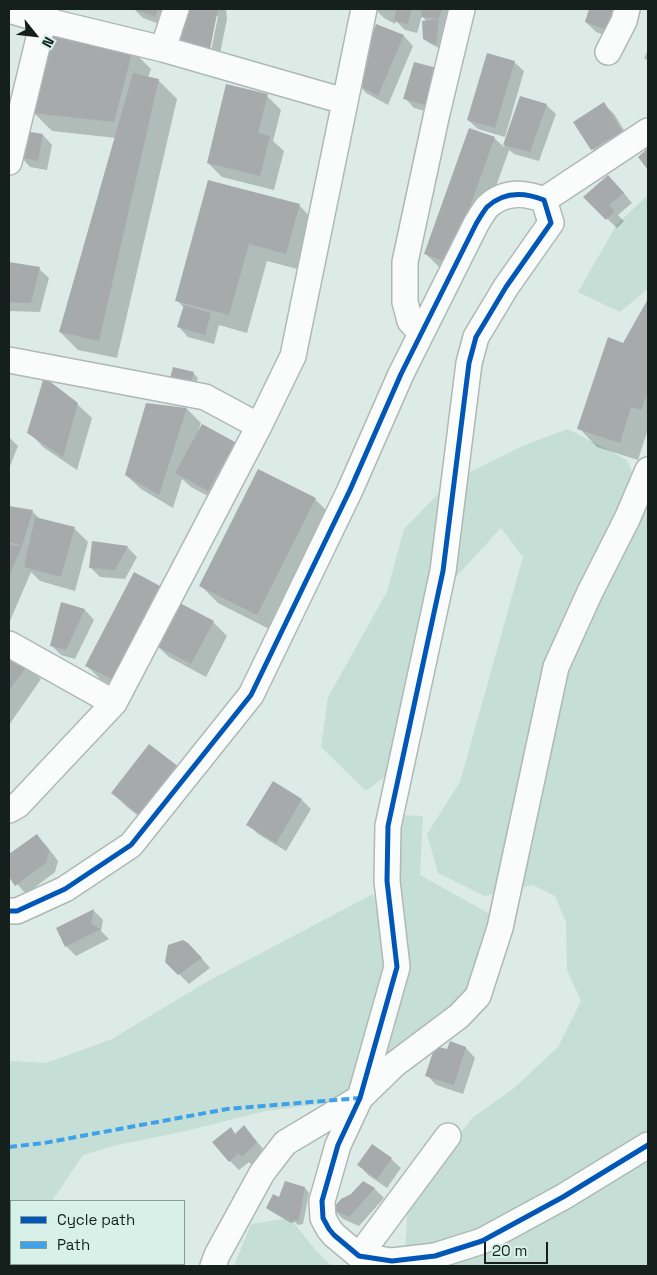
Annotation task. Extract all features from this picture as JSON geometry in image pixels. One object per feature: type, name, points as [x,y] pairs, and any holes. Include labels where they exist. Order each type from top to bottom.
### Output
[{"type":"street","points":[[163,48],[176,9]]},
{"type":"street","points":[[9,810],[18,805],[114,703],[259,426],[293,356],[364,9]]},
{"type":"street","points":[[421,333],[410,321],[405,302],[405,262],[462,9]]},
{"type":"street","points":[[608,52],[624,22],[627,9]]},
{"type":"street","points":[[9,10],[45,14],[344,100]]},
{"type":"street","points":[[9,162],[45,14]]},
{"type":"street","points":[[544,200],[648,131]]},
{"type":"street","points":[[9,911],[17,911],[65,889],[132,845],[251,695],[350,490],[401,374],[476,224],[488,207],[509,194],[532,195],[544,200]]},
{"type":"street","points":[[544,200],[551,223],[506,287],[476,337],[469,363],[443,571],[388,826],[387,881],[397,967],[360,1098],[338,1145],[322,1201],[323,1218],[328,1229],[359,1256],[392,1261],[435,1256],[482,1241],[563,1197],[648,1145]]},
{"type":"street","points":[[9,360],[205,397],[259,426]]},
{"type":"street","points":[[213,1266],[217,1255],[262,1173],[285,1143],[360,1098],[395,1064],[459,1016],[478,996],[500,928],[556,667],[648,470]]},
{"type":"street","points":[[9,644],[114,703]]},
{"type":"street","points":[[359,1256],[448,1136]]},
{"type":"green space","points":[[648,195],[648,289],[620,312],[578,292],[617,224]]},
{"type":"green space","points":[[568,429],[627,460],[648,506],[648,1266],[424,1266],[405,1251],[408,1202],[472,1118],[513,1089],[558,1047],[581,1001],[567,970],[566,922],[555,896],[533,885],[485,896],[438,873],[427,834],[460,782],[523,557],[501,528],[455,578],[430,639],[393,770],[366,791],[321,747],[328,697],[387,592],[404,529],[450,482],[525,445]]},
{"type":"green space","points":[[398,815],[423,816],[420,875],[495,917],[478,977],[432,1024],[393,1055],[378,1048],[400,1004],[407,950],[401,892],[395,860]]},
{"type":"green space","points":[[373,894],[387,939],[389,967],[353,1100],[265,1111],[190,1130],[113,1146],[83,1155],[53,1200],[10,1200],[9,1202],[9,1061],[46,1063],[112,1039],[210,980]]},
{"type":"green space","points":[[290,1218],[318,1253],[332,1266],[234,1266],[251,1224]]},
{"type":"building","points":[[133,9],[158,9],[155,17]]},
{"type":"building","points":[[177,9],[218,9],[209,54],[169,46]]},
{"type":"building","points":[[396,9],[412,9],[408,24],[394,21]]},
{"type":"building","points":[[422,9],[442,9],[439,19],[421,17]]},
{"type":"building","points":[[589,9],[613,9],[607,30],[585,22]]},
{"type":"building","points":[[439,19],[436,45],[423,39],[422,21]]},
{"type":"building","points":[[376,24],[404,35],[378,96],[355,83]]},
{"type":"building","points":[[52,36],[133,49],[114,122],[33,113]]},
{"type":"building","points":[[487,53],[515,61],[495,128],[467,120]]},
{"type":"building","points":[[414,62],[437,68],[426,105],[403,99]]},
{"type":"building","points":[[133,73],[159,79],[99,341],[59,332]]},
{"type":"building","points":[[226,84],[268,94],[258,133],[270,136],[260,176],[207,163]]},
{"type":"building","points":[[520,96],[547,104],[530,152],[503,145]]},
{"type":"building","points":[[604,102],[622,131],[591,150],[573,122]]},
{"type":"building","points":[[469,128],[495,137],[450,263],[424,254]]},
{"type":"building","points":[[24,131],[43,134],[38,161],[19,157]]},
{"type":"building","points":[[648,148],[648,170],[638,157]]},
{"type":"building","points":[[608,175],[624,193],[609,205],[615,211],[606,220],[583,197]]},
{"type":"building","points":[[208,180],[300,204],[286,254],[249,244],[229,315],[175,301]]},
{"type":"building","points":[[9,262],[40,267],[31,303],[9,302]]},
{"type":"building","points":[[648,299],[648,392],[641,410],[631,407],[620,443],[577,429],[608,337],[623,343]]},
{"type":"building","points":[[184,305],[211,313],[205,335],[177,327]]},
{"type":"building","points":[[173,367],[194,372],[190,387],[169,382]]},
{"type":"building","points":[[44,377],[78,403],[63,457],[27,433]]},
{"type":"building","points":[[146,403],[187,408],[159,495],[125,475]]},
{"type":"building","points":[[202,424],[235,442],[208,491],[175,473]]},
{"type":"building","points":[[258,469],[316,498],[257,615],[199,586]]},
{"type":"building","points":[[9,506],[33,510],[22,546],[9,542]]},
{"type":"building","points":[[35,517],[75,527],[61,577],[24,567]]},
{"type":"building","points":[[92,541],[128,546],[115,570],[89,568]]},
{"type":"building","points":[[9,545],[22,546],[9,577]]},
{"type":"building","points":[[134,572],[160,586],[112,679],[85,666]]},
{"type":"building","points":[[176,601],[214,621],[191,664],[153,644]]},
{"type":"building","points":[[61,602],[85,609],[66,650],[50,646]]},
{"type":"building","points":[[9,653],[28,664],[9,691]]},
{"type":"building","points":[[149,744],[179,767],[142,817],[111,793]]},
{"type":"building","points":[[273,781],[302,799],[276,843],[246,825]]},
{"type":"building","points":[[37,834],[49,851],[46,863],[15,886],[9,877],[9,854]]},
{"type":"building","points":[[94,909],[91,924],[101,929],[65,947],[56,928]]},
{"type":"building","points":[[183,940],[202,958],[178,975],[165,962],[168,945]]},
{"type":"building","points":[[450,1041],[466,1047],[454,1085],[425,1076],[435,1046],[447,1049]]},
{"type":"building","points":[[244,1125],[257,1142],[242,1157],[238,1153],[229,1162],[212,1142],[231,1127],[235,1134]]},
{"type":"building","points":[[372,1144],[392,1158],[377,1179],[357,1165]]},
{"type":"building","points":[[285,1181],[305,1187],[299,1220],[292,1221],[290,1218],[286,1219],[266,1208],[273,1194],[279,1197]]},
{"type":"building","points":[[363,1181],[375,1188],[349,1217],[332,1209],[341,1199],[351,1194]]},
{"type":"building","points":[[56,1265],[90,1265],[89,1266]]},
{"type":"marked path","points":[[9,1147],[44,1143],[227,1109],[360,1098]]},
{"type":"cycle path","points":[[9,911],[17,911],[65,889],[131,845],[251,695],[350,490],[401,374],[476,224],[487,207],[500,198],[522,194],[544,200],[551,223],[506,287],[476,337],[469,363],[443,571],[388,826],[387,881],[397,967],[360,1098],[338,1145],[322,1201],[323,1218],[334,1235],[359,1256],[392,1261],[435,1256],[482,1241],[563,1197],[648,1145]]}]
